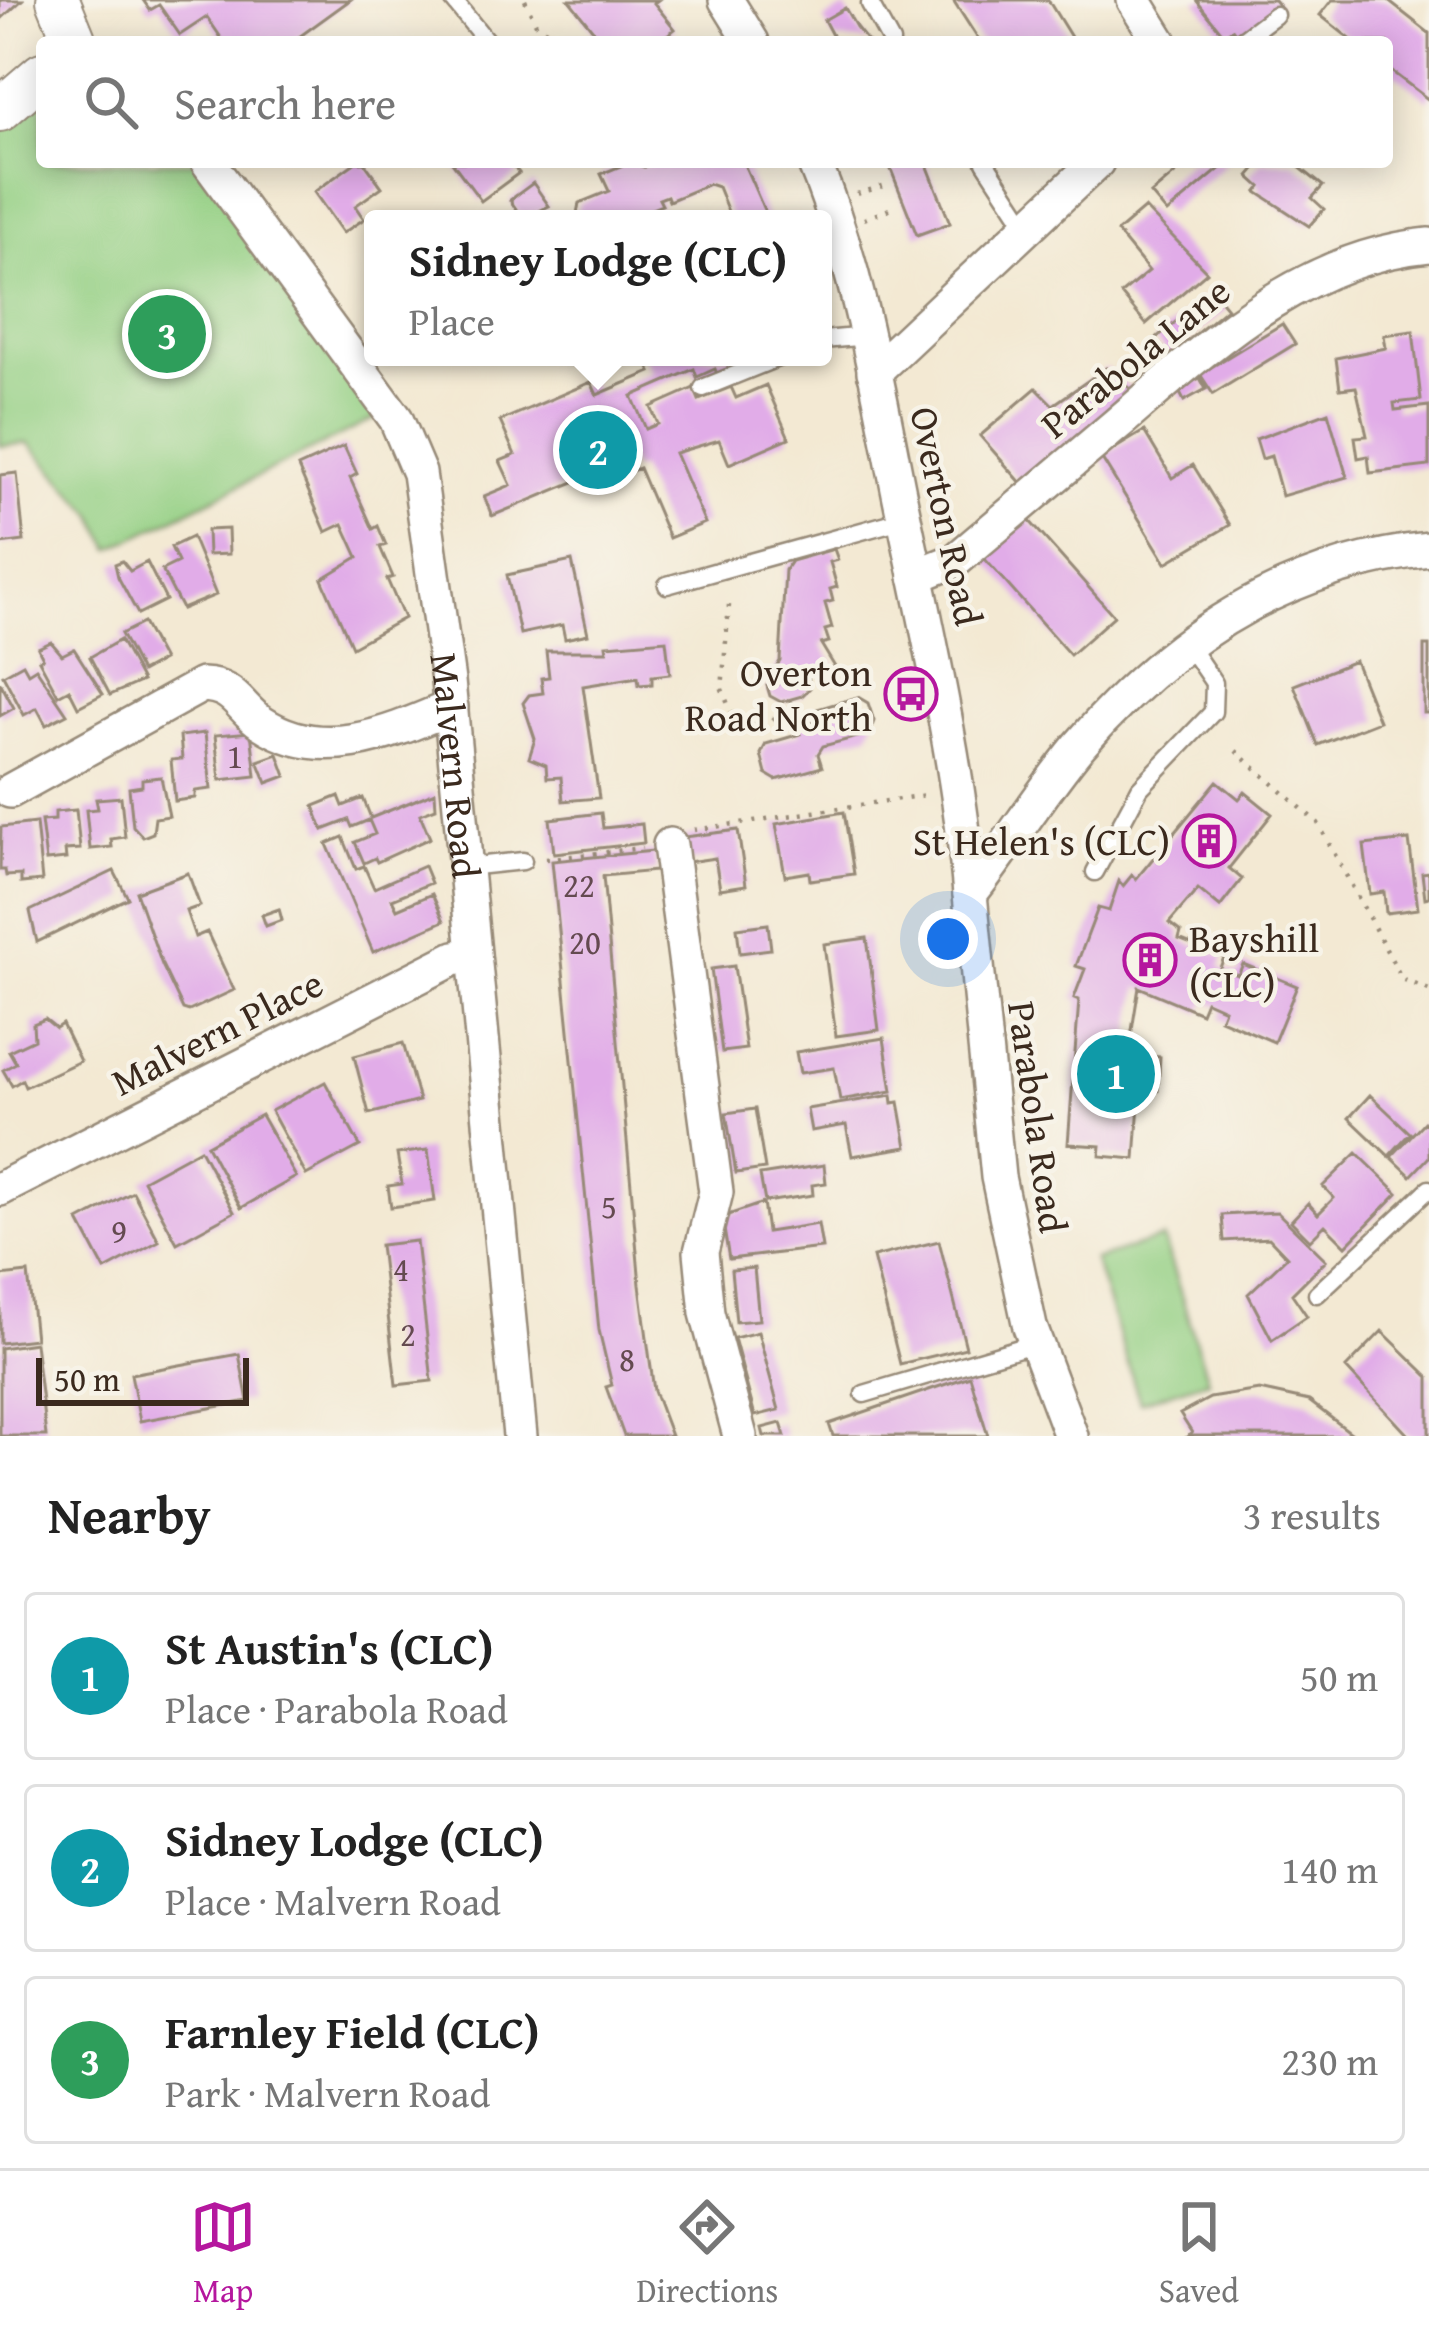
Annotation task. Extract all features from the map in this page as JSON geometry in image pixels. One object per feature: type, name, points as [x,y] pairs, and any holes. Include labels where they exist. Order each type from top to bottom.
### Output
[{"type":"street","points":[[58,0],[73,36]]},
{"type":"street","points":[[726,0],[740,36]]},
{"type":"street","points":[[1140,2],[1157,36]]},
{"type":"street","points":[[0,110],[36,79]]},
{"type":"street","name":"Malvern Road","points":[[212,168],[410,444],[428,516],[451,707],[520,1436]]},
{"type":"street","name":"Overton Road","points":[[816,168],[832,210]]},
{"type":"street","points":[[874,372],[1091,168]]},
{"type":"street","name":"Overton Road","points":[[832,211],[868,336],[960,790],[970,894]]},
{"type":"street","name":"Parabola Lane","points":[[916,575],[956,560],[1208,345],[1280,296],[1360,258],[1429,245]]},
{"type":"street","points":[[970,894],[1078,748],[1186,642],[1284,586],[1352,562],[1429,549]]},
{"type":"street","points":[[10,791],[202,685],[235,693],[270,727],[330,741],[372,741],[451,707]]},
{"type":"street","points":[[670,845],[716,1192],[701,1252],[707,1313],[740,1436]]},
{"type":"street","name":"Parabola Road","points":[[970,894],[998,1177],[1036,1342],[1071,1436]]},
{"type":"street","name":"Malvern Place","points":[[0,1189],[455,958],[474,956]]},
{"type":"lane","points":[[453,0],[482,36]]},
{"type":"lane","points":[[870,4],[888,36]]},
{"type":"lane","points":[[1247,36],[1275,15]]},
{"type":"lane","points":[[989,168],[1028,227]]},
{"type":"lane","points":[[832,339],[868,336]]},
{"type":"lane","points":[[703,388],[758,366]]},
{"type":"lane","points":[[667,585],[905,519]]},
{"type":"lane","points":[[1095,872],[1140,788],[1213,712],[1214,683],[1186,642]]},
{"type":"lane","points":[[466,867],[523,861]]},
{"type":"lane","points":[[1317,1294],[1429,1189]]},
{"type":"lane","points":[[864,1394],[1036,1342]]},
{"type":"path","points":[[525,0],[537,26],[560,36]]},
{"type":"path","points":[[874,189],[886,185]]},
{"type":"path","points":[[881,213],[892,208]]},
{"type":"path","points":[[729,605],[722,689],[731,712],[757,726],[771,722],[791,700]]},
{"type":"path","points":[[1236,751],[1318,823],[1402,979],[1429,990]]},
{"type":"path","points":[[523,861],[670,845],[684,831],[960,790]]},
{"type":"green space","points":[[36,79],[36,168],[212,168],[390,411],[111,549],[94,515],[29,443],[0,446],[0,110]]},
{"type":"green space","points":[[1163,1238],[1208,1380],[1140,1402],[1094,1260]]},
{"type":"building","points":[[0,0],[22,0],[0,20]]},
{"type":"building","points":[[143,0],[350,0],[300,36],[220,36],[207,17],[180,35],[159,5],[150,10]]},
{"type":"building","points":[[569,0],[658,0],[654,3],[675,29],[666,36],[597,35]]},
{"type":"building","points":[[953,0],[1048,0],[1070,36],[976,36]]},
{"type":"building","points":[[1196,0],[1274,0],[1279,6],[1242,36],[1232,29],[1224,35]]},
{"type":"building","points":[[1332,0],[1387,0],[1429,33],[1429,100],[1393,73],[1393,36],[1346,36],[1320,15]]},
{"type":"building","points":[[845,8],[863,36],[832,36],[824,20]]},
{"type":"building","points":[[348,168],[368,168],[382,187],[355,206],[364,219],[343,233],[314,192]]},
{"type":"building","points":[[456,168],[515,168],[519,173],[481,201]]},
{"type":"building","points":[[616,168],[746,168],[764,210],[727,210],[718,187],[709,184],[669,201],[667,196],[659,199],[662,205],[650,210],[578,210],[579,203],[609,191],[601,174]]},
{"type":"building","points":[[890,168],[928,168],[950,223],[917,235]]},
{"type":"building","points":[[1182,168],[1221,168],[1167,213],[1151,194]]},
{"type":"building","points":[[1256,168],[1300,168],[1323,186],[1312,198],[1324,209],[1309,226],[1257,192],[1261,187],[1249,176]]},
{"type":"building","points":[[533,183],[549,206],[517,210],[510,200]]},
{"type":"building","points":[[1145,208],[1207,272],[1146,324],[1121,294],[1149,271],[1117,232]]},
{"type":"building","points":[[1213,291],[1227,308],[1170,356],[1155,339]]},
{"type":"building","points":[[1282,324],[1295,344],[1213,394],[1200,374]]},
{"type":"building","points":[[1413,331],[1421,400],[1394,403],[1395,410],[1429,406],[1429,466],[1370,473],[1368,456],[1358,458],[1355,437],[1367,436],[1356,387],[1340,389],[1336,358],[1386,348],[1384,335]]},
{"type":"building","points":[[648,366],[736,366],[697,377],[694,369],[632,396],[646,429],[658,424],[651,407],[694,388],[699,400],[731,387],[736,398],[766,385],[789,438],[729,464],[719,440],[675,453],[705,523],[669,538],[639,468],[634,470],[629,459],[492,516],[484,496],[511,485],[500,461],[515,455],[500,421],[591,382],[597,395],[651,372]]},
{"type":"building","points":[[1106,368],[1138,395],[1030,493],[980,436],[1036,388],[1053,405]]},
{"type":"building","points":[[1200,378],[1206,389],[1184,401],[1178,389]]},
{"type":"building","points":[[1328,412],[1347,477],[1282,496],[1271,456],[1262,459],[1256,439]]},
{"type":"building","points":[[1144,431],[1172,478],[1193,465],[1230,525],[1166,563],[1101,457]]},
{"type":"building","points":[[344,446],[357,474],[350,478],[373,529],[378,526],[386,545],[380,547],[393,577],[387,579],[404,618],[352,647],[322,579],[358,557],[343,524],[326,532],[298,467]]},
{"type":"building","points":[[17,473],[24,541],[0,544],[0,475]]},
{"type":"building","points":[[1027,518],[1114,616],[1070,655],[983,557]]},
{"type":"building","points":[[228,529],[229,554],[208,555],[207,530]]},
{"type":"building","points":[[192,537],[216,595],[182,609],[162,570],[178,562],[171,547]]},
{"type":"building","points":[[834,549],[838,560],[830,562],[837,587],[830,589],[833,601],[825,603],[832,628],[825,630],[829,642],[821,644],[835,667],[808,675],[810,688],[802,696],[781,702],[770,696],[767,686],[777,684],[773,673],[780,661],[785,570],[791,561]]},
{"type":"building","points":[[122,561],[130,571],[147,562],[166,600],[138,614],[118,577],[115,564]]},
{"type":"building","points":[[572,561],[588,634],[565,639],[562,625],[520,634],[507,575]]},
{"type":"building","points":[[143,623],[163,660],[141,672],[121,634]]},
{"type":"building","points":[[120,640],[142,681],[110,695],[90,657]]},
{"type":"building","points":[[666,640],[670,674],[652,676],[652,684],[639,685],[638,677],[583,686],[599,798],[563,801],[561,777],[547,778],[546,765],[529,758],[535,739],[523,703],[529,695],[543,693],[541,678],[549,677],[546,651],[607,651],[606,645]]},
{"type":"building","points":[[51,642],[62,655],[74,649],[103,694],[78,707],[69,689],[58,695],[39,660],[43,658],[38,648]]},
{"type":"building","points":[[1424,646],[1429,646],[1429,713],[1424,713]]},
{"type":"building","points":[[1355,661],[1379,721],[1318,745],[1294,685]]},
{"type":"building","points":[[23,664],[28,673],[36,668],[67,714],[46,725],[37,708],[24,715],[3,675]]},
{"type":"building","points":[[0,682],[14,708],[0,716]]},
{"type":"building","points":[[858,697],[868,703],[874,721],[869,734],[823,746],[818,754],[822,767],[776,780],[766,774],[761,754],[766,744],[800,734],[792,717],[800,715],[804,725],[817,721],[814,710]]},
{"type":"building","points":[[251,732],[256,776],[220,780],[215,735]]},
{"type":"building","points":[[205,733],[211,789],[175,801],[171,760],[182,759],[180,736]]},
{"type":"building","points":[[278,754],[286,776],[267,783],[258,761]]},
{"type":"building","points":[[161,777],[169,816],[155,818],[153,833],[143,837],[133,826],[129,788],[142,786],[142,779]]},
{"type":"building","points":[[1217,781],[1239,799],[1245,792],[1272,814],[1229,868],[1242,879],[1220,907],[1198,889],[1169,923],[1181,932],[1179,939],[1224,957],[1220,968],[1238,975],[1243,964],[1297,986],[1274,1042],[1220,1019],[1224,1009],[1206,1001],[1201,1013],[1139,987],[1128,1055],[1160,1057],[1158,1091],[1140,1090],[1135,1159],[1100,1156],[1101,1146],[1068,1144],[1079,1000],[1074,998],[1085,969],[1076,966],[1098,908],[1109,911],[1119,881],[1123,886],[1132,875],[1136,879]]},
{"type":"building","points":[[435,792],[436,808],[420,814],[430,838],[377,862],[375,858],[364,863],[355,842],[375,834],[369,820],[352,827],[349,820],[323,830],[314,806],[339,796],[343,806],[363,798],[371,818]]},
{"type":"building","points":[[121,797],[125,837],[111,839],[112,847],[90,849],[86,810],[98,809],[96,799]]},
{"type":"building","points":[[76,810],[80,849],[65,850],[66,859],[46,861],[41,821],[55,820],[55,812]]},
{"type":"building","points":[[844,812],[854,874],[810,880],[809,872],[785,876],[776,824]]},
{"type":"building","points":[[601,813],[603,828],[642,824],[644,843],[554,853],[550,819]]},
{"type":"building","points":[[36,823],[42,881],[21,883],[21,875],[6,876],[0,870],[1,827]]},
{"type":"building","points":[[738,830],[746,885],[720,889],[715,858],[688,862],[684,837]]},
{"type":"building","points":[[343,837],[356,869],[364,866],[374,888],[424,866],[431,883],[392,899],[397,909],[432,894],[444,921],[373,952],[327,844]]},
{"type":"building","points":[[1409,840],[1418,909],[1386,913],[1384,892],[1370,894],[1364,845]]},
{"type":"building","points":[[654,851],[656,871],[603,876],[640,1285],[654,1391],[671,1436],[624,1436],[606,1387],[612,1385],[599,1330],[552,861]]},
{"type":"building","points":[[114,871],[128,898],[37,942],[30,911]]},
{"type":"building","points":[[1429,872],[1429,897],[1425,898],[1422,873]]},
{"type":"building","points":[[188,873],[200,906],[186,911],[195,937],[207,932],[234,990],[189,1011],[183,1009],[162,965],[136,892]]},
{"type":"building","points":[[279,909],[282,920],[266,926],[262,915]]},
{"type":"building","points":[[768,924],[771,949],[740,953],[737,928]]},
{"type":"building","points":[[867,938],[879,1030],[836,1036],[824,944]]},
{"type":"building","points":[[734,966],[746,1049],[722,1052],[711,969]]},
{"type":"building","points":[[45,1019],[56,1028],[62,1024],[80,1061],[25,1087],[22,1080],[12,1086],[3,1070],[16,1063],[9,1051],[34,1039],[33,1024]]},
{"type":"building","points":[[884,1038],[892,1091],[840,1100],[834,1068],[800,1073],[796,1052]]},
{"type":"building","points":[[403,1043],[419,1101],[369,1114],[354,1056]]},
{"type":"building","points":[[325,1082],[360,1146],[306,1175],[271,1111]]},
{"type":"building","points":[[892,1095],[893,1103],[899,1102],[907,1147],[852,1156],[846,1125],[811,1131],[807,1109]]},
{"type":"building","points":[[1370,1095],[1410,1133],[1389,1156],[1349,1118]]},
{"type":"building","points":[[755,1109],[765,1169],[736,1173],[726,1113]]},
{"type":"building","points":[[261,1115],[296,1177],[241,1208],[207,1145]]},
{"type":"building","points":[[1424,1122],[1429,1126],[1429,1157],[1411,1176],[1391,1157]]},
{"type":"building","points":[[200,1149],[234,1212],[177,1243],[143,1180]]},
{"type":"building","points":[[428,1150],[435,1201],[391,1207],[388,1186],[402,1184],[397,1154]]},
{"type":"building","points":[[1357,1153],[1398,1193],[1346,1246],[1325,1225],[1310,1240],[1291,1221],[1308,1203],[1318,1214],[1334,1198],[1323,1186]]},
{"type":"building","points":[[824,1165],[826,1183],[812,1185],[813,1195],[765,1202],[760,1175]]},
{"type":"building","points":[[133,1192],[159,1241],[105,1270],[79,1221]]},
{"type":"building","points":[[763,1203],[767,1232],[818,1224],[822,1248],[729,1259],[722,1217]]},
{"type":"building","points":[[1277,1212],[1326,1260],[1292,1294],[1307,1316],[1272,1340],[1248,1294],[1287,1257],[1269,1238],[1224,1241],[1222,1215]]},
{"type":"building","points":[[416,1241],[432,1381],[396,1385],[380,1245]]},
{"type":"building","points":[[939,1241],[966,1348],[900,1364],[873,1257]]},
{"type":"building","points":[[754,1268],[759,1320],[736,1322],[731,1270]]},
{"type":"building","points":[[28,1273],[35,1339],[0,1343],[0,1276]]},
{"type":"building","points":[[1382,1331],[1429,1377],[1429,1436],[1409,1436],[1346,1368]]},
{"type":"building","points":[[758,1332],[779,1410],[755,1416],[734,1338]]},
{"type":"building","points":[[35,1343],[46,1436],[0,1436],[0,1348]]},
{"type":"building","points":[[239,1354],[248,1401],[140,1421],[131,1374]]},
{"type":"building","points":[[970,1376],[988,1436],[833,1436],[829,1424]]},
{"type":"building","points":[[1259,1390],[1309,1401],[1355,1436],[1188,1436],[1192,1433],[1180,1414],[1210,1398]]},
{"type":"building","points":[[781,1423],[785,1436],[764,1436],[762,1428]]},
{"type":"place","name":"Farnley Field (CLC)","points":[[167,334]]},
{"type":"place","name":"Sidney Lodge (CLC)","points":[[598,450]]},
{"type":"place","name":"Overton Road North","points":[[911,694]]},
{"type":"place","name":"St Helen's (CLC)","points":[[1209,841]]},
{"type":"place","name":"Bayshill (CLC)","points":[[1150,960]]},
{"type":"place","name":"St Austin's (CLC)","points":[[1116,1074]]}]
